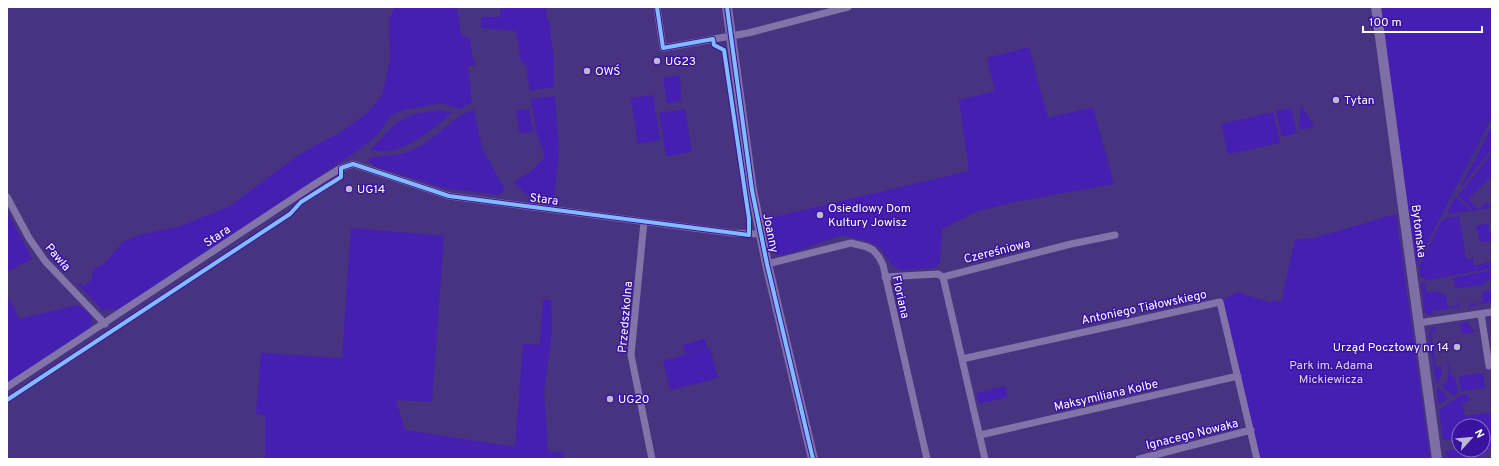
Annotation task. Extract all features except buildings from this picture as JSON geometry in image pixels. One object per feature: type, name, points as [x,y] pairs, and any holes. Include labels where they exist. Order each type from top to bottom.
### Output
[{"type":"street","points":[[657,7],[663,48],[731,36],[848,7]]},
{"type":"street","name":"Joanny","points":[[727,7],[752,190],[767,264],[813,459]]},
{"type":"street","name":"Bytomska","points":[[1376,7],[1437,459]]},
{"type":"street","name":"Stara","points":[[7,387],[105,324],[315,184],[341,168],[353,164],[449,196],[739,234],[761,234]]},
{"type":"street","name":"Pawła","points":[[7,197],[29,238],[45,261],[105,324]]},
{"type":"street","name":"Przedszkolna","points":[[644,222],[631,354],[652,459]]},
{"type":"street","name":"Czereśniowa","points":[[885,277],[938,274],[943,277],[1064,246],[1115,235]]},
{"type":"street","name":"Floriana","points":[[767,264],[850,243],[867,247],[879,256],[927,459]]},
{"type":"street","points":[[943,277],[986,459]]},
{"type":"street","name":"Antoniego Tiałowskiego","points":[[962,359],[1220,302],[1257,459]]},
{"type":"street","points":[[1418,323],[1492,312]]},
{"type":"street","points":[[1481,314],[1489,366]]},
{"type":"street","name":"Maksymiliana Kolbe","points":[[980,435],[1238,376]]},
{"type":"street","name":"Ignacego Nowaka","points":[[1139,459],[1250,430]]},
{"type":"green space","points":[[395,7],[457,7],[461,35],[470,39],[472,55],[476,65],[468,66],[472,102],[460,109],[442,103],[403,110],[392,115],[376,136],[357,151],[122,309],[102,310],[77,283],[85,286],[92,279],[93,270],[104,264],[123,242],[139,235],[178,227],[230,206],[300,154],[341,132],[367,113],[382,95],[390,61],[389,19]]},
{"type":"green space","points":[[547,7],[547,21],[549,21],[554,58],[554,87],[530,91],[526,65],[521,62],[516,31],[481,28],[481,17],[500,17],[500,9]]},
{"type":"green space","points":[[1379,7],[1492,7],[1492,117],[1416,265]]},
{"type":"green space","points":[[1029,47],[1048,118],[1093,107],[1114,184],[1019,201],[978,211],[942,229],[940,262],[935,268],[900,270],[892,265],[881,249],[870,242],[842,235],[785,255],[775,255],[766,219],[969,171],[959,100],[995,91],[987,58]]},
{"type":"green space","points":[[680,75],[681,101],[667,103],[663,78]]},
{"type":"green space","points":[[653,95],[660,140],[638,144],[631,98]]},
{"type":"green space","points":[[555,96],[559,154],[554,198],[528,196],[513,182],[529,173],[545,157],[536,131],[531,99]]},
{"type":"green space","points":[[1301,105],[1314,126],[1306,129],[1299,129]]},
{"type":"green space","points":[[1291,108],[1297,133],[1282,137],[1276,111]]},
{"type":"green space","points":[[529,109],[533,132],[519,133],[516,110]]},
{"type":"green space","points":[[685,109],[692,152],[666,156],[659,113]]},
{"type":"green space","points":[[439,110],[452,112],[424,135],[408,145],[390,151],[370,150],[397,122],[414,114]]},
{"type":"green space","points":[[474,110],[482,148],[504,188],[503,192],[498,195],[444,188],[376,167],[368,161],[369,158],[408,152],[429,141],[453,121]]},
{"type":"green space","points":[[1273,112],[1280,143],[1228,154],[1221,124]]},
{"type":"green space","points":[[1492,125],[1492,149],[1459,190],[1490,130]]},
{"type":"green space","points":[[1492,153],[1492,176],[1468,199],[1479,210],[1473,211],[1458,196]]},
{"type":"green space","points":[[1456,197],[1471,211],[1447,214]]},
{"type":"green space","points":[[1487,202],[1492,207],[1491,208],[1479,210]]},
{"type":"green space","points":[[7,211],[32,259],[7,272]]},
{"type":"green space","name":"Park im. Adama Mickiewicza","points":[[1396,214],[1430,459],[1260,459],[1223,300],[1237,292],[1272,303],[1273,300],[1281,302],[1295,240],[1314,238]]},
{"type":"green space","points":[[1459,216],[1466,258],[1468,260],[1473,257],[1474,266],[1492,261],[1492,268],[1429,280],[1420,277],[1419,266],[1442,220]]},
{"type":"green space","points":[[1488,223],[1490,233],[1492,233],[1492,241],[1480,242],[1476,226]]},
{"type":"green space","points":[[351,228],[444,236],[432,402],[396,400],[405,430],[515,447],[523,344],[540,345],[543,299],[551,300],[552,331],[544,391],[548,452],[564,452],[563,459],[265,459],[265,416],[256,414],[261,353],[342,358]]},
{"type":"green space","points":[[1492,270],[1492,277],[1482,285],[1455,288],[1453,278]]},
{"type":"green space","points":[[1424,282],[1427,293],[1435,291],[1446,295],[1448,307],[1458,305],[1458,300],[1460,305],[1459,310],[1458,307],[1431,311],[1432,316],[1425,313],[1421,283]]},
{"type":"green space","points":[[1492,290],[1492,302],[1470,306],[1470,309],[1469,308],[1468,299],[1470,305],[1483,302],[1482,292]]},
{"type":"green space","points":[[7,294],[19,319],[78,305],[90,315],[92,321],[91,325],[89,329],[7,383]]},
{"type":"green space","points":[[1467,322],[1475,332],[1462,334],[1460,323]]},
{"type":"green space","points":[[1432,327],[1436,328],[1436,331],[1431,332],[1436,367],[1441,366],[1440,378],[1436,383],[1429,333]]},
{"type":"green space","points":[[705,339],[707,348],[686,354],[683,345]]},
{"type":"green space","points":[[710,348],[718,378],[670,390],[663,361]]},
{"type":"green space","points":[[1447,358],[1452,377],[1455,377],[1458,393],[1453,396],[1442,386],[1448,377]]},
{"type":"green space","points":[[1483,373],[1485,388],[1461,391],[1459,376]]},
{"type":"green space","points":[[1005,386],[1007,397],[979,404],[976,393]]},
{"type":"green space","points":[[1439,388],[1449,399],[1438,404],[1437,389]]},
{"type":"green space","points":[[1467,394],[1470,401],[1462,402],[1465,416],[1492,412],[1492,448],[1491,418],[1451,418],[1451,440],[1443,440],[1439,410],[1461,395]]},
{"type":"green space","points":[[1451,450],[1451,458],[1470,458],[1448,459],[1445,451]]},
{"type":"cycle path","points":[[7,400],[290,214],[301,202],[341,177],[341,168],[353,164],[449,196],[749,235],[749,219],[724,50],[714,45],[713,39],[663,48],[657,7]]},
{"type":"cycle path","points":[[727,7],[752,190],[767,264],[813,459]]},
{"type":"place","name":"UG23","points":[[657,61]]},
{"type":"place","name":"OWŚ","points":[[587,71]]},
{"type":"place","name":"Tytan","points":[[1336,100]]},
{"type":"place","name":"UG14","points":[[349,189]]},
{"type":"place","name":"Osiedlowy Dom Kultury Jowisz","points":[[820,215]]},
{"type":"place","name":"Urząd Pocztowy nr 14","points":[[1457,347]]},
{"type":"place","name":"UG20","points":[[610,399]]}]
